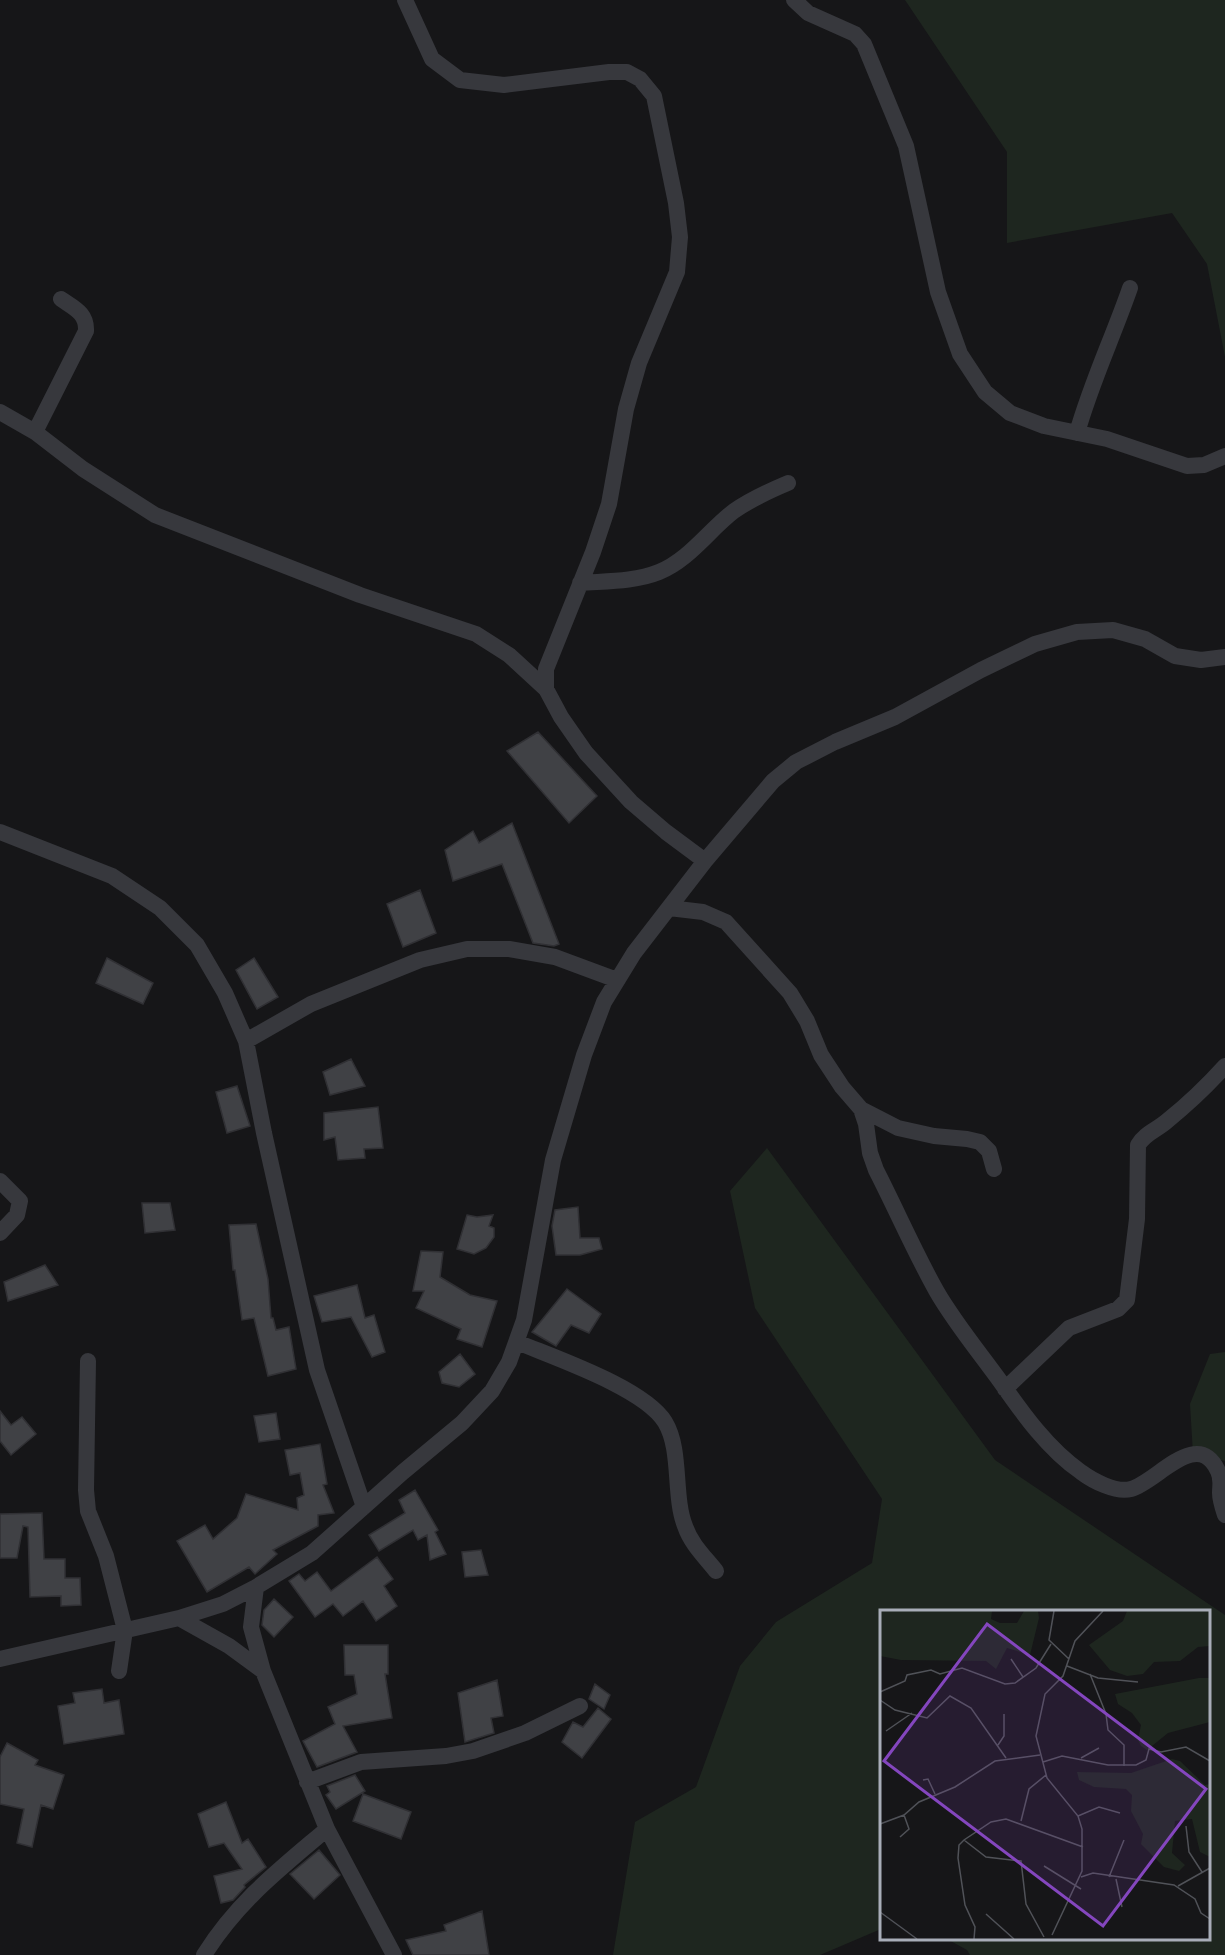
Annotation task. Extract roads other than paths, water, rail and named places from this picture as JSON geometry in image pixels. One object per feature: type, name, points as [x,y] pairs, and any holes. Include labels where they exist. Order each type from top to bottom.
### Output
[{"type":"street","points":[[405,0],[432,59],[460,80],[504,85],[609,72],[627,72],[640,79],[654,96],[677,214],[680,237],[677,272],[639,363],[626,409],[609,504],[593,552],[546,669],[546,689]]},
{"type":"street","points":[[794,0],[808,13],[855,34],[864,44],[906,146],[938,292],[960,354],[985,392],[1010,413],[1044,426],[1107,439],[1187,466],[1204,465],[1225,456]]},
{"type":"street","points":[[1077,433],[1094,376],[1130,288]]},
{"type":"street","points":[[35,432],[86,331],[86,322],[80,311],[61,299]]},
{"type":"street","points":[[0,412],[35,432],[83,469],[155,515],[360,595],[476,634],[509,655],[546,689],[561,717],[586,753],[631,802],[705,861]]},
{"type":"street","points":[[580,583],[627,579],[659,572],[682,558],[734,511],[759,495],[788,483]]},
{"type":"street","points":[[0,1659],[179,1618],[223,1604],[256,1587],[312,1553],[462,1423],[492,1391],[510,1362],[524,1320],[553,1160],[585,1055],[604,1002],[634,953],[705,861],[773,781],[796,762],[835,742],[895,717],[981,670],[1035,644],[1077,632],[1113,630],[1145,639],[1175,656],[1201,660],[1225,657]]},
{"type":"street","points":[[0,832],[112,876],[160,908],[197,945],[225,993],[246,1041],[264,1133],[317,1370],[364,1507]]},
{"type":"street","points":[[669,908],[703,912],[726,922],[738,934],[790,993],[807,1021],[821,1055],[842,1087],[861,1109],[898,1128],[934,1136],[980,1142],[989,1151],[994,1169]]},
{"type":"street","points":[[246,1041],[311,1004],[420,960],[467,949],[509,949],[555,957],[617,980]]},
{"type":"street","points":[[1005,1389],[1069,1328],[1118,1309],[1127,1300],[1137,1219],[1138,1145],[1143,1137],[1165,1123],[1203,1091],[1225,1066]]},
{"type":"street","points":[[861,1109],[876,1170],[938,1293],[1005,1389],[1059,1456],[1082,1473],[1109,1487],[1129,1490],[1147,1482],[1178,1459],[1193,1454],[1207,1457],[1218,1470],[1225,1515]]},
{"type":"street","points":[[0,1181],[20,1201],[17,1215],[0,1233]]},
{"type":"street","points":[[517,1342],[610,1382],[648,1404],[665,1423],[675,1454],[678,1493],[684,1524],[691,1541],[717,1571]]},
{"type":"street","points":[[88,1361],[86,1490],[88,1511],[106,1556],[125,1630],[119,1671]]},
{"type":"street","points":[[256,1587],[251,1627],[263,1671],[327,1829],[394,1955]]},
{"type":"street","points":[[179,1618],[229,1646],[263,1671]]},
{"type":"street","points":[[307,1782],[361,1762],[446,1756],[473,1751],[525,1733],[579,1706]]},
{"type":"street","points":[[204,1955],[231,1916],[250,1895],[327,1829]]}]
